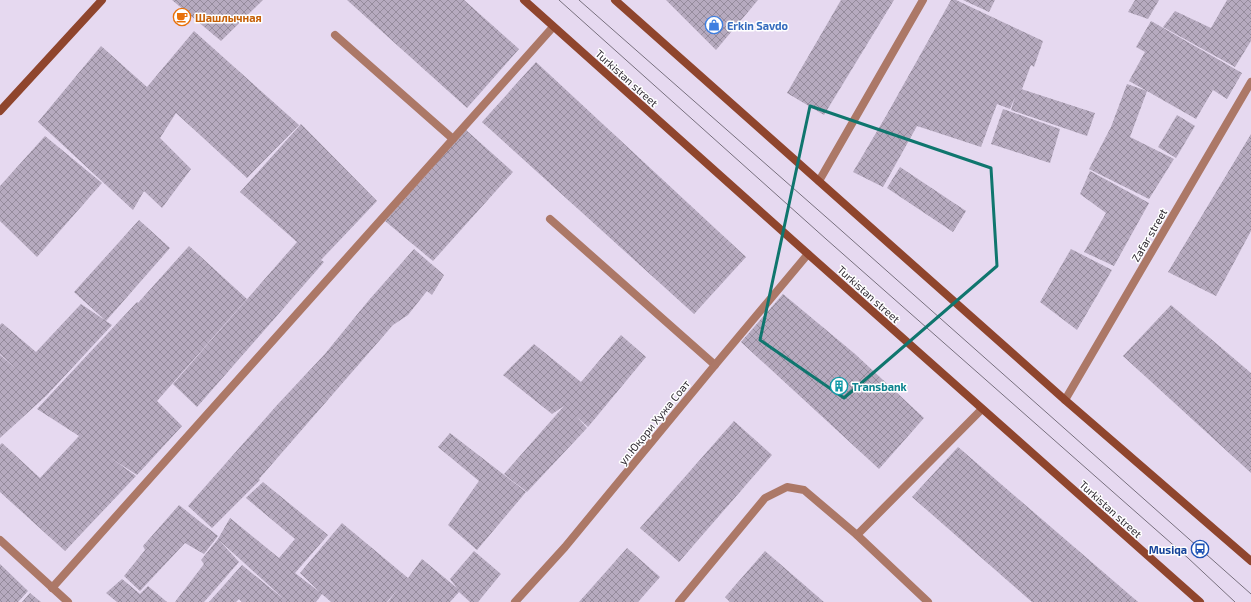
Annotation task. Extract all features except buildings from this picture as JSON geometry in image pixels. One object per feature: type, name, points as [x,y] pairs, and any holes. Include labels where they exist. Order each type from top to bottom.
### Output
[{"type":"main road","points":[[0,111],[102,0]]},
{"type":"main road","name":"Turkistan street","points":[[524,0],[1200,602]]},
{"type":"main road","points":[[616,0],[1065,400],[1251,561]]},
{"type":"street","points":[[819,181],[923,0]]},
{"type":"street","points":[[52,588],[553,27]]},
{"type":"street","points":[[335,35],[453,138]]},
{"type":"street","name":"Zafar street","points":[[1065,400],[1251,82]]},
{"type":"street","points":[[550,219],[715,365]]},
{"type":"street","name":"ул.Юқори Хужа Соат","points":[[515,602],[565,546],[808,254]]},
{"type":"street","points":[[857,535],[982,409]]},
{"type":"street","points":[[679,602],[765,498],[787,487],[804,490],[857,535],[928,602]]},
{"type":"street","points":[[0,540],[68,602]]},
{"type":"highlighted area","points":[[810,106],[991,168],[997,266],[844,398],[760,340]]},
{"type":"tram line","points":[[559,0],[826,239],[1188,558],[1235,602]]},
{"type":"tram line","points":[[579,0],[1251,594]]},
{"type":"place","name":"Шашлычная","points":[[182,17]]},
{"type":"place","name":"Erkin Savdo","points":[[714,25]]},
{"type":"place","name":"Transbank","points":[[839,386]]},
{"type":"place","name":"Musiqa","points":[[1200,549]]}]
